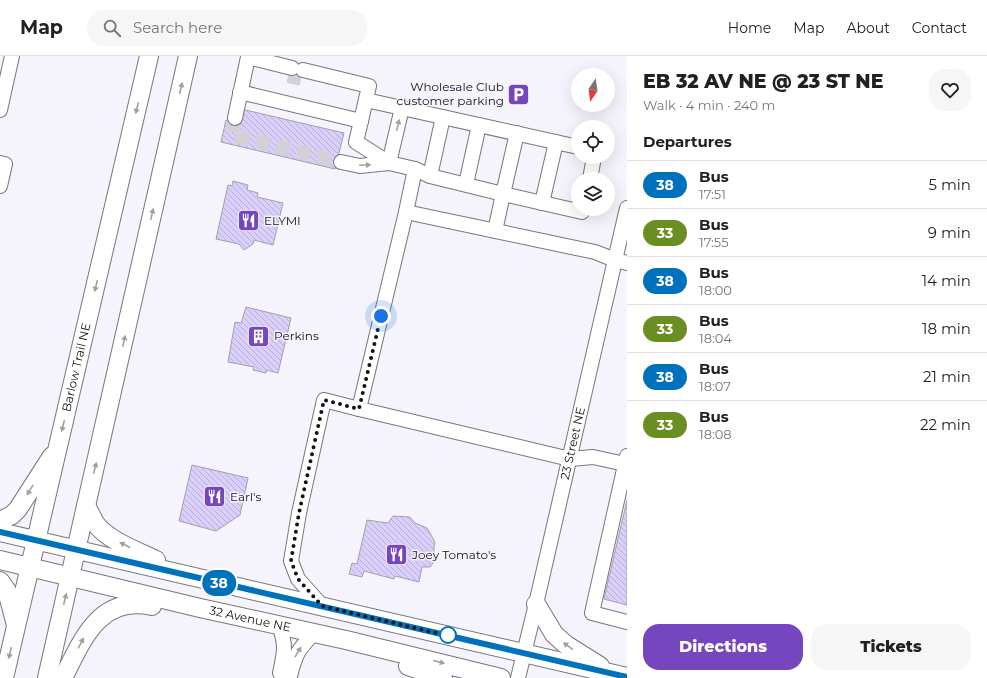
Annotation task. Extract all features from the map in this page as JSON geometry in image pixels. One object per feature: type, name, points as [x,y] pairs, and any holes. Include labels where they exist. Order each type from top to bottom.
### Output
[{"type":"main road","name":"Barlow Trail NE","points":[[4,678],[149,56]]},
{"type":"main road","points":[[47,678],[188,56]]},
{"type":"main road","points":[[0,520],[12,515],[18,509],[58,445]]},
{"type":"main road","points":[[86,506],[96,523],[122,544],[199,578]]},
{"type":"main road","points":[[0,532],[620,675]]},
{"type":"main road","name":"32 Avenue NE","points":[[0,560],[200,608],[315,632],[501,678]]},
{"type":"main road","points":[[0,582],[6,591],[16,627]]},
{"type":"main road","points":[[63,678],[84,637],[102,616],[110,611],[129,604],[139,603],[178,611],[200,608]]},
{"type":"main road","points":[[536,604],[554,634],[565,644],[620,675]]},
{"type":"main road","points":[[346,640],[406,665],[443,678]]},
{"type":"street","points":[[0,110],[12,56]]},
{"type":"street","points":[[235,118],[248,58],[265,61],[296,73],[357,92],[362,84],[369,86],[356,142],[389,163],[414,169],[430,176],[571,210]]},
{"type":"street","points":[[240,92],[361,121]]},
{"type":"street","points":[[366,100],[571,145]]},
{"type":"street","points":[[389,163],[402,108]]},
{"type":"street","points":[[430,176],[443,117]]},
{"type":"street","points":[[466,184],[479,125]]},
{"type":"street","points":[[495,231],[517,133]]},
{"type":"street","points":[[542,203],[556,142]]},
{"type":"street","points":[[341,162],[360,166],[389,163]]},
{"type":"street","points":[[0,163],[5,164],[0,186]]},
{"type":"street","points":[[359,409],[406,212],[414,169]]},
{"type":"street","name":"23 Street NE","points":[[518,678],[525,654],[570,459],[621,261],[627,208]]},
{"type":"street","points":[[406,212],[595,252],[621,261]]},
{"type":"street","points":[[322,606],[298,579],[291,561],[299,513],[324,400],[570,459],[592,456],[626,459],[592,613],[627,622]]},
{"type":"street","points":[[278,624],[284,642],[283,676]]},
{"type":"street","points":[[283,676],[299,649],[315,632]]},
{"type":"building","points":[[241,109],[344,133],[335,169],[221,142],[226,120],[237,123]]},
{"type":"building","name":"ELYMI","points":[[233,181],[248,185],[247,190],[258,193],[257,197],[283,203],[273,245],[254,240],[253,244],[244,250],[239,244],[216,239],[228,185],[232,186]]},
{"type":"building","name":"Perkins","points":[[246,307],[291,318],[278,373],[266,370],[266,373],[253,370],[254,367],[228,362],[235,322],[241,323]]},
{"type":"building","name":"Earl's","points":[[192,465],[248,478],[240,515],[216,531],[179,521]]},
{"type":"building","points":[[627,500],[627,605],[604,599]]},
{"type":"building","name":"Joey Tomato's","points":[[393,516],[410,517],[415,523],[427,528],[435,542],[434,562],[430,567],[422,567],[419,582],[395,576],[394,579],[364,571],[362,577],[349,574],[352,563],[357,564],[367,520],[388,523]]},
{"type":"tunnel","points":[[288,76],[301,79]]},
{"type":"tunnel","points":[[235,118],[232,135],[341,162]]},
{"type":"bus line","name":"38","points":[[0,532],[627,677]]},
{"type":"place","name":"Wholesale Club customer parking","points":[[519,94]]},
{"type":"place","name":"ELYMI","points":[[249,221]]},
{"type":"place","name":"Perkins","points":[[259,336]]},
{"type":"place","name":"Earl's","points":[[214,497]]},
{"type":"place","name":"Joey Tomato's","points":[[396,555]]},
{"type":"route","points":[[381,316],[359,409],[324,400],[299,513],[291,561],[298,579],[322,606],[453,637],[448,635]]}]
